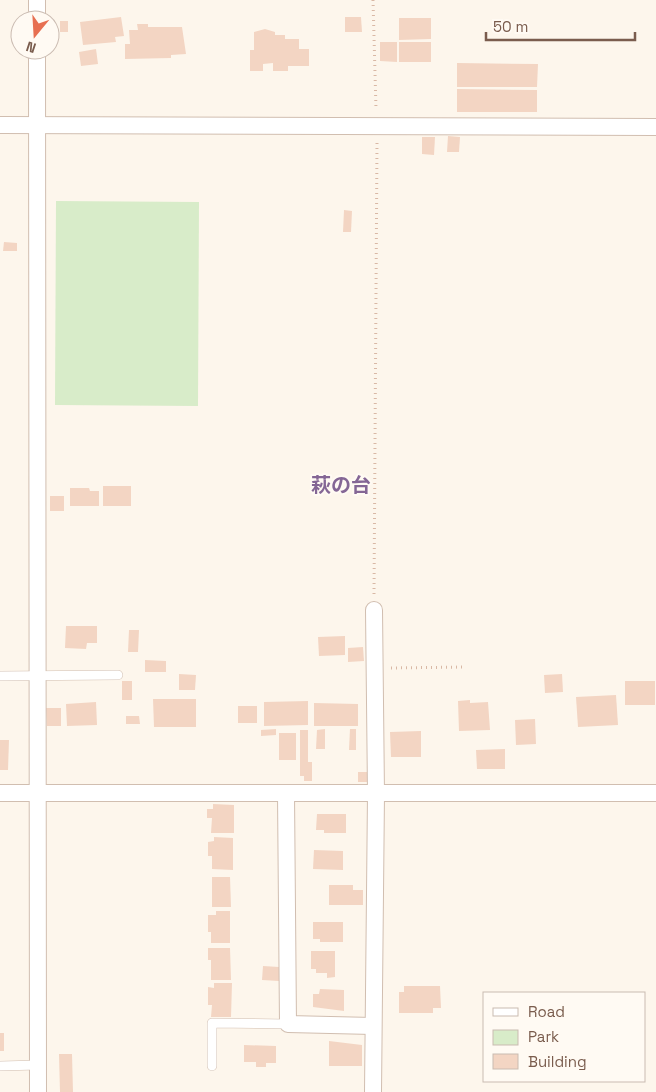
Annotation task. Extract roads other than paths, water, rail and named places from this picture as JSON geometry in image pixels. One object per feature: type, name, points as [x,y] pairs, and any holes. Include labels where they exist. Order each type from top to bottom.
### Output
[{"type":"street","points":[[37,60],[38,1092]]},
{"type":"street","points":[[0,125],[656,127]]},
{"type":"street","points":[[373,1092],[376,794],[374,610]]},
{"type":"street","points":[[0,793],[656,793]]},
{"type":"street","points":[[286,794],[288,1024],[373,1026]]},
{"type":"lane","points":[[0,676],[118,675]]},
{"type":"lane","points":[[212,1066],[212,1023],[288,1024]]},
{"type":"lane","points":[[0,1066],[38,1066]]},
{"type":"district","name":"萩の台","points":[[341,485]]}]
